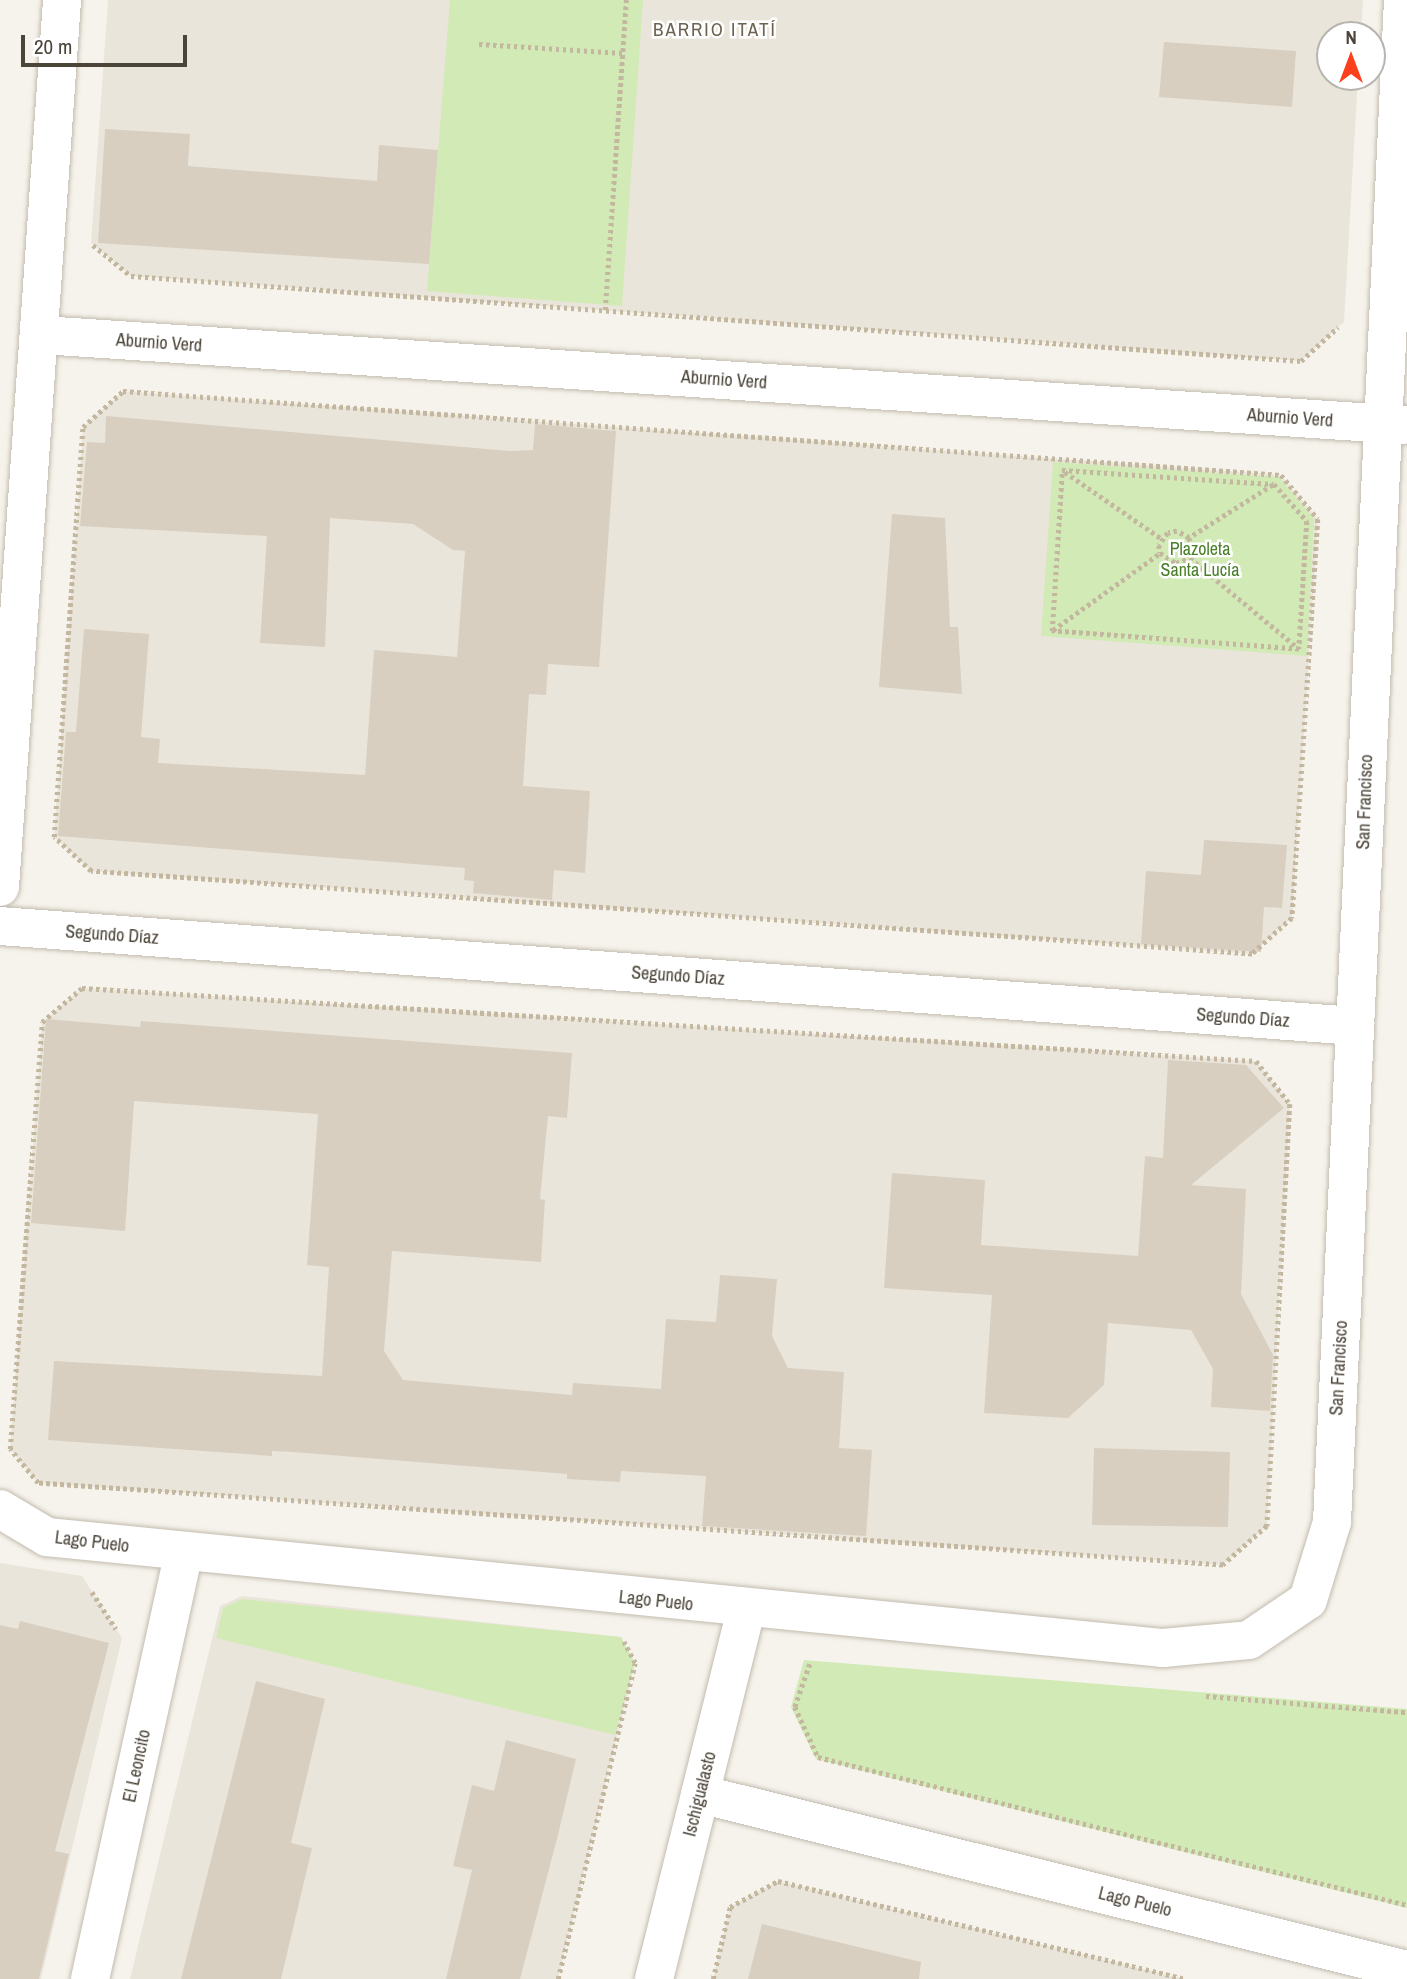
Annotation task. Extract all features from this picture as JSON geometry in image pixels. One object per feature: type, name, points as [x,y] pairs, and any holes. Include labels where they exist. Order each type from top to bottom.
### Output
[{"type":"street","points":[[0,887],[42,335],[62,0]]},
{"type":"street","name":"San Francisco","points":[[1308,1600],[1332,1522],[1355,1026],[1394,425],[1403,0]]},
{"type":"street","name":"Aburnio Verd","points":[[42,335],[1394,425]]},
{"type":"street","name":"Segundo Díaz","points":[[0,926],[1355,1026]]},
{"type":"street","name":"Lago Puelo","points":[[0,1509],[47,1537],[746,1610],[1163,1648],[1249,1640],[1308,1600]]},
{"type":"street","name":"El Leoncito","points":[[90,1979],[184,1553]]},
{"type":"street","name":"Ischigualasto","points":[[654,1979],[746,1610]]},
{"type":"street","name":"Lago Puelo","points":[[700,1794],[1407,1970]]},
{"type":"path","points":[[606,310],[626,0]]},
{"type":"path","points":[[479,44],[623,53]]},
{"type":"path","points":[[91,243],[131,276],[1301,361],[1343,322]]},
{"type":"path","points":[[123,391],[1281,475],[1318,519],[1292,918],[1252,954],[90,871],[54,837],[83,427],[123,391]]},
{"type":"path","points":[[1062,470],[1274,484],[1307,521],[1299,649]]},
{"type":"path","points":[[1062,470],[1162,539]]},
{"type":"path","points":[[1052,631],[1062,470]]},
{"type":"path","points":[[1189,538],[1274,484]]},
{"type":"path","points":[[1162,539],[1177,531],[1189,538],[1193,548],[1190,558]]},
{"type":"path","points":[[1052,631],[1160,554],[1162,539]]},
{"type":"path","points":[[1160,554],[1176,563],[1190,558]]},
{"type":"path","points":[[1190,558],[1299,649]]},
{"type":"path","points":[[1052,631],[1299,649]]},
{"type":"path","points":[[82,988],[1256,1061],[1290,1104],[1267,1526],[1223,1565],[38,1483],[10,1449],[42,1023],[82,988]]},
{"type":"path","points":[[89,1586],[122,1638]]},
{"type":"path","points":[[558,1979],[635,1663],[621,1637]]},
{"type":"path","points":[[821,1665],[807,1664],[795,1707],[818,1757],[1407,1905]]},
{"type":"path","points":[[1198,1696],[1407,1712]]},
{"type":"path","points":[[713,1979],[730,1907],[778,1881],[1185,1979]]},
{"type":"shaded area","points":[[108,0],[1363,0],[1362,21],[1316,21],[1316,91],[1357,91],[1344,322],[1301,361],[131,276],[91,243]]},
{"type":"shaded area","points":[[123,391],[1281,475],[1318,519],[1292,918],[1252,954],[91,871],[54,837],[83,427]]},
{"type":"shaded area","points":[[82,988],[1256,1061],[1290,1104],[1267,1526],[1223,1565],[38,1483],[10,1449],[42,1022]]},
{"type":"shaded area","points":[[0,1563],[82,1576],[122,1638],[41,1979],[0,1979]]},
{"type":"shaded area","points":[[242,1596],[621,1637],[635,1663],[558,1979],[130,1979],[220,1606]]},
{"type":"shaded area","points":[[778,1881],[1185,1979],[713,1979],[730,1907]]},
{"type":"green space","points":[[450,0],[643,0],[622,306],[427,291]]},
{"type":"green space","name":"Plazoleta Santa Lucía","points":[[1053,462],[1279,477],[1314,519],[1307,656],[1041,636]]},
{"type":"green space","points":[[242,1599],[621,1637],[635,1663],[615,1735],[216,1638],[223,1608]]},
{"type":"green space","points":[[804,1660],[1407,1709],[1407,1908],[816,1759],[791,1707]]},
{"type":"building","points":[[1164,42],[1296,51],[1292,107],[1159,97]]},
{"type":"building","points":[[105,129],[190,134],[188,166],[377,181],[379,145],[438,150],[429,264],[98,243]]},
{"type":"building","points":[[106,416],[511,451],[533,450],[535,424],[616,431],[599,667],[548,664],[546,695],[529,694],[523,786],[590,791],[585,873],[554,870],[552,900],[473,893],[474,881],[464,880],[465,868],[58,836],[66,732],[76,732],[84,629],[149,634],[141,737],[160,739],[158,763],[365,775],[374,650],[457,657],[465,551],[453,550],[413,524],[330,518],[325,647],[260,643],[267,536],[80,526],[87,442],[105,443]]},
{"type":"building","points":[[892,514],[945,518],[950,627],[958,627],[962,694],[879,687]]},
{"type":"building","points":[[1204,840],[1287,845],[1282,908],[1264,907],[1261,952],[1141,944],[1146,871],[1201,875]]},
{"type":"building","points":[[46,1019],[140,1027],[141,1021],[572,1053],[567,1118],[548,1116],[540,1199],[545,1200],[541,1262],[392,1251],[384,1351],[403,1380],[572,1395],[573,1383],[661,1389],[666,1319],[716,1322],[720,1275],[777,1279],[772,1336],[788,1368],[844,1372],[839,1448],[872,1450],[866,1536],[702,1526],[706,1476],[621,1471],[620,1482],[567,1479],[567,1474],[293,1452],[272,1451],[272,1456],[48,1440],[54,1361],[322,1376],[329,1267],[307,1265],[318,1114],[134,1101],[125,1231],[31,1223]]},
{"type":"building","points":[[1168,1060],[1246,1065],[1284,1108],[1191,1185],[1246,1189],[1241,1294],[1273,1355],[1270,1411],[1211,1407],[1213,1369],[1191,1330],[1108,1323],[1104,1385],[1068,1418],[984,1413],[992,1295],[884,1288],[892,1173],[985,1180],[981,1245],[1138,1256],[1145,1156],[1163,1158]]},
{"type":"building","points":[[1094,1448],[1230,1452],[1228,1527],[1092,1525]]},
{"type":"building","points":[[20,1621],[109,1643],[55,1851],[69,1854],[39,1979],[0,1979],[0,1625],[18,1629]]},
{"type":"building","points":[[256,1681],[325,1699],[291,1843],[312,1848],[281,1979],[181,1979]]},
{"type":"building","points":[[506,1740],[576,1759],[557,1839],[520,1979],[446,1979],[472,1870],[453,1866],[472,1785],[494,1791]]},
{"type":"building","points":[[762,1924],[921,1962],[919,1979],[748,1979]]},
{"type":"district","name":"BARRIO ITATÍ","points":[[715,30]]}]
